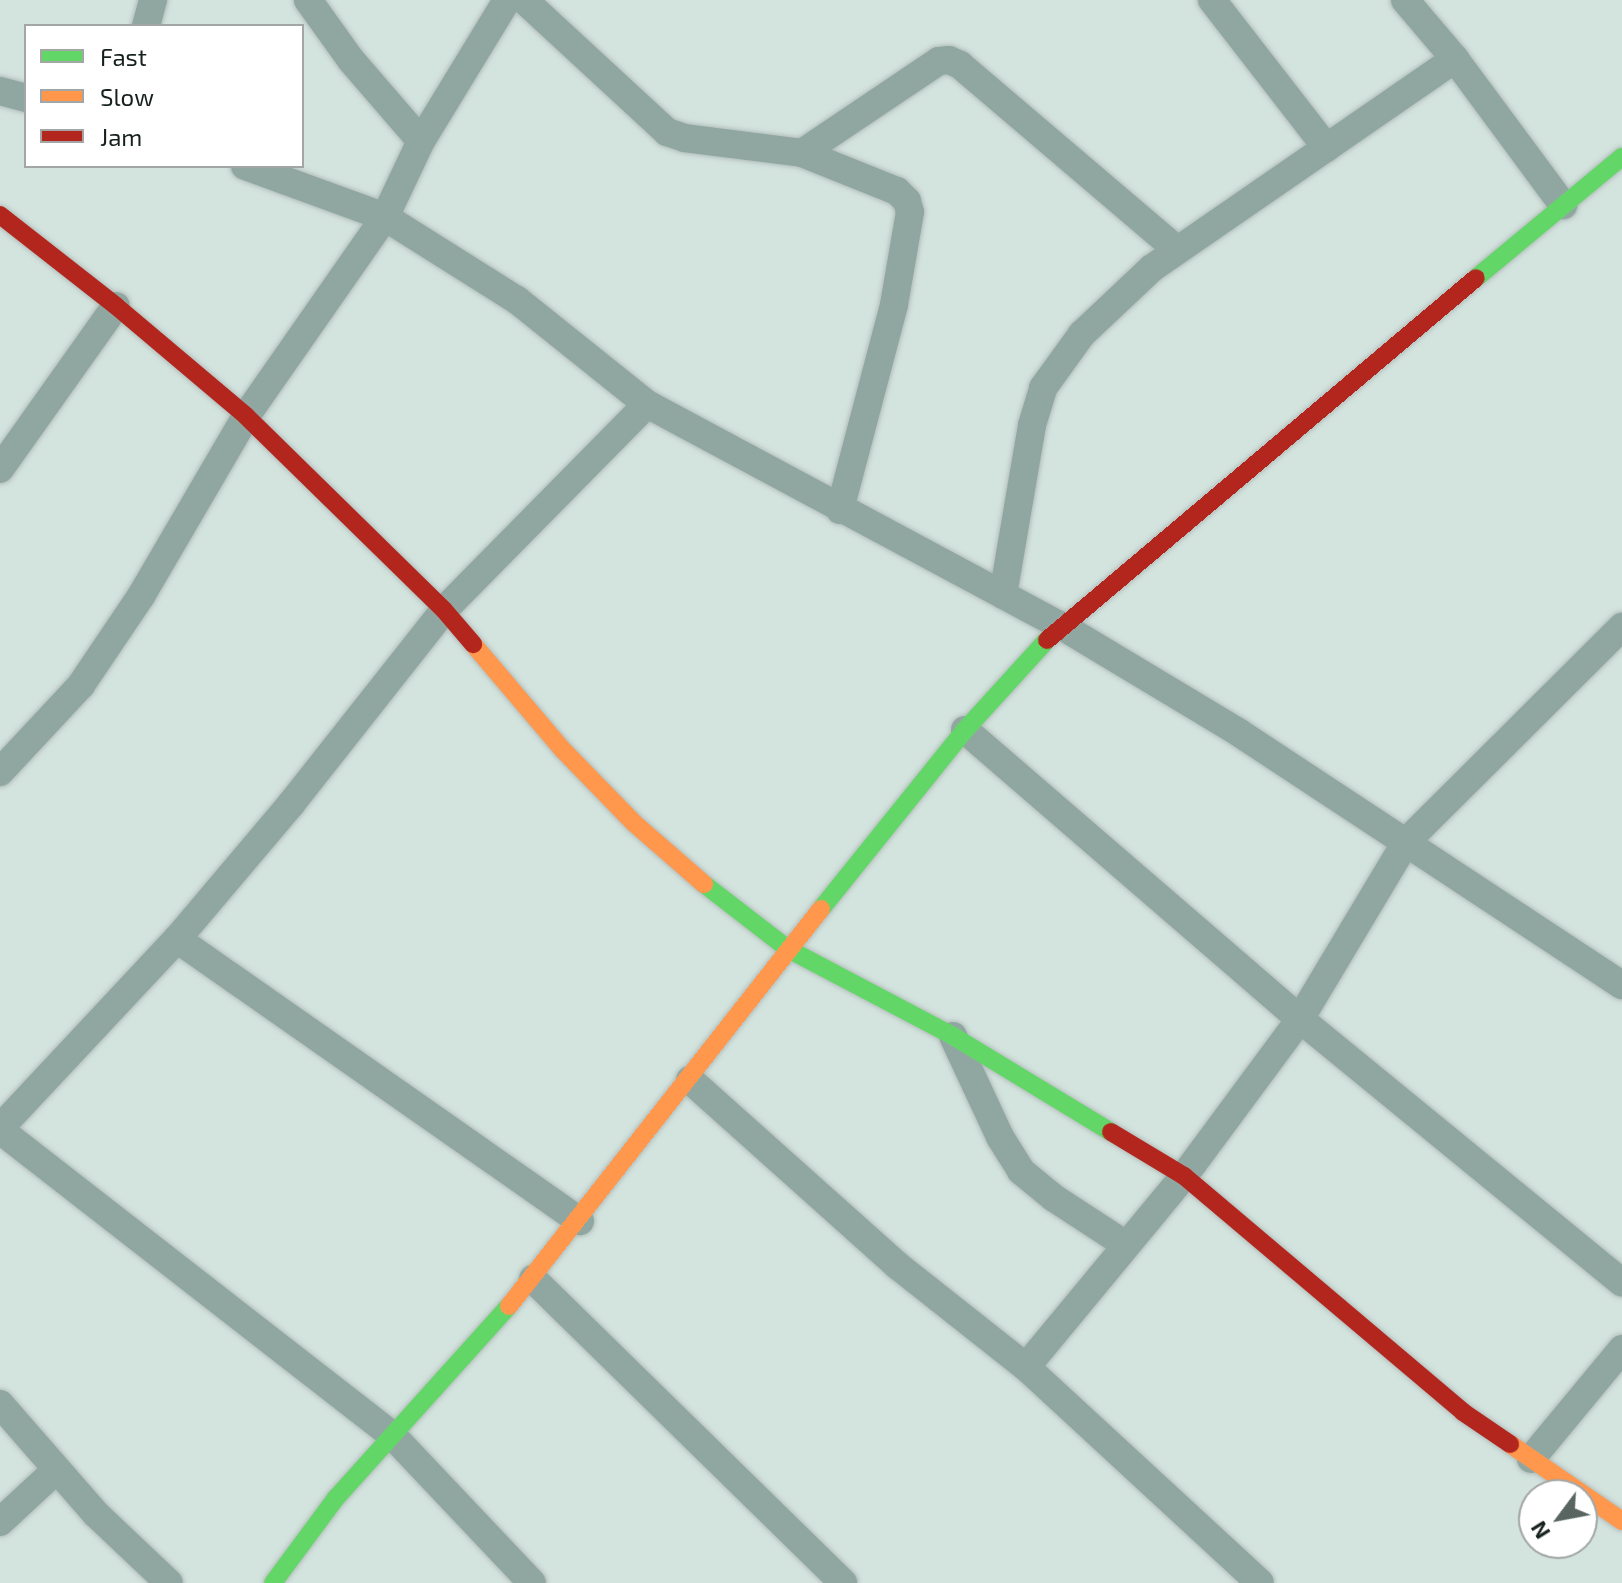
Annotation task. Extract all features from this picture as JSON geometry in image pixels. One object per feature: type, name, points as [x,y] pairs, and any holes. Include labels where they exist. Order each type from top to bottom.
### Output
[{"type":"street","points":[[147,24],[153,0]]},
{"type":"street","points":[[308,0],[351,60],[421,141]]},
{"type":"street","points":[[0,772],[81,685],[141,596],[246,416],[385,217],[421,141],[507,0]]},
{"type":"street","points":[[524,0],[667,132],[684,138],[802,153],[897,191],[910,212],[894,305],[840,510]]},
{"type":"street","points":[[1212,0],[1327,148]]},
{"type":"street","points":[[1405,0],[1455,59],[1563,205]]},
{"type":"street","points":[[1003,595],[1032,425],[1043,388],[1082,334],[1152,268],[1455,59]]},
{"type":"street","points":[[802,153],[939,61],[949,60],[960,65],[1177,250]]},
{"type":"street","points":[[0,91],[24,97]]},
{"type":"street","points":[[273,1583],[336,1498],[533,1279],[690,1080],[788,949],[965,730],[1060,625],[1622,157]]},
{"type":"street","points":[[250,168],[385,217],[517,300],[647,404],[840,510],[1060,625],[1238,732],[1622,985]]},
{"type":"street","points":[[0,215],[116,306],[246,416],[444,610],[563,750],[634,823],[732,908],[788,949],[953,1036],[1184,1176],[1440,1393],[1622,1521]]},
{"type":"street","points":[[0,469],[116,306]]},
{"type":"street","points":[[532,1583],[393,1436],[0,1129],[177,939],[291,804],[444,610],[647,404]]},
{"type":"street","points":[[1026,1367],[1184,1176],[1300,1019],[1406,842],[1622,627]]},
{"type":"street","points":[[965,730],[1300,1019],[1622,1283]]},
{"type":"street","points":[[177,939],[580,1221]]},
{"type":"street","points":[[953,1036],[1000,1137],[1021,1171],[1054,1198],[1126,1245]]},
{"type":"street","points":[[690,1080],[898,1266],[1026,1367],[1260,1583]]},
{"type":"street","points":[[533,1279],[843,1583]]},
{"type":"street","points":[[1531,1459],[1622,1349]]},
{"type":"street","points":[[0,1404],[55,1471],[169,1583]]},
{"type":"street","points":[[0,1522],[55,1471]]},
{"type":"traffic: fast","points":[[1476,278],[1622,157]]},
{"type":"traffic: fast","points":[[821,909],[965,730],[1047,640]]},
{"type":"traffic: fast","points":[[704,884],[788,949],[953,1036],[1111,1132]]},
{"type":"traffic: fast","points":[[273,1583],[336,1498],[509,1306]]},
{"type":"traffic: slow","points":[[473,644],[563,750],[634,823],[704,884]]},
{"type":"traffic: slow","points":[[509,1306],[821,909]]},
{"type":"traffic: slow","points":[[1510,1444],[1622,1521]]},
{"type":"traffic: jam","points":[[0,215],[116,306],[246,416],[444,610],[473,644]]},
{"type":"traffic: jam","points":[[1047,640],[1476,278]]},
{"type":"traffic: jam","points":[[1111,1132],[1184,1176],[1463,1412],[1510,1444]]}]
